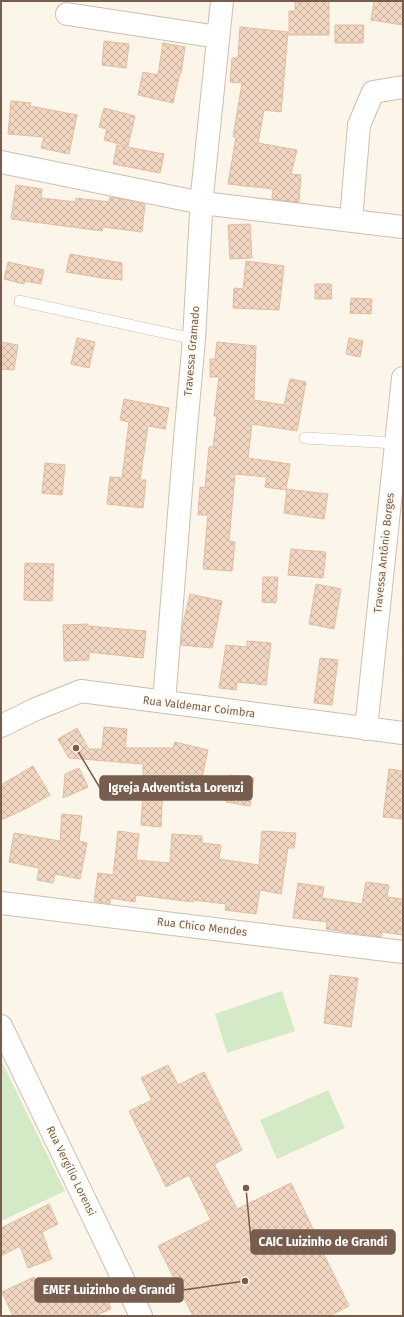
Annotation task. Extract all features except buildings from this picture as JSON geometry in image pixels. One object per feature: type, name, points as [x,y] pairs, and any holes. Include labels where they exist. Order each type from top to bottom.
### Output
[{"type":"street","name":"Travessa Gramado","points":[[164,702],[194,339],[202,203],[222,1]]},
{"type":"street","points":[[67,14],[218,37]]},
{"type":"street","points":[[352,220],[359,125],[373,92],[403,87]]},
{"type":"street","points":[[1,162],[202,203],[403,227]]},
{"type":"street","name":"Travessa Antônio Borges","points":[[366,728],[403,378]]},
{"type":"street","name":"Rua Valdemar Coimbra","points":[[1,726],[36,708],[81,691],[403,733]]},
{"type":"street","name":"Rua Chico Mendes","points":[[1,903],[403,952]]},
{"type":"street","name":"Rua Vergílio Lorensi","points":[[1,1026],[141,1316]]},
{"type":"lane","points":[[20,301],[194,339]]},
{"type":"lane","points":[[305,438],[396,443]]},
{"type":"green space","points":[[282,991],[295,1031],[227,1053],[215,1014]]},
{"type":"green space","points":[[1,1060],[65,1191],[1,1221]]},
{"type":"green space","points":[[328,1090],[345,1128],[277,1159],[260,1120]]},
{"type":"place","name":"Igreja Adventista Lorenzi","points":[[76,748]]},
{"type":"place","name":"CAIC Luizinho de Grandi","points":[[246,1188]]},
{"type":"place","name":"EMEF Luizinho de Grandi","points":[[245,1281]]}]
